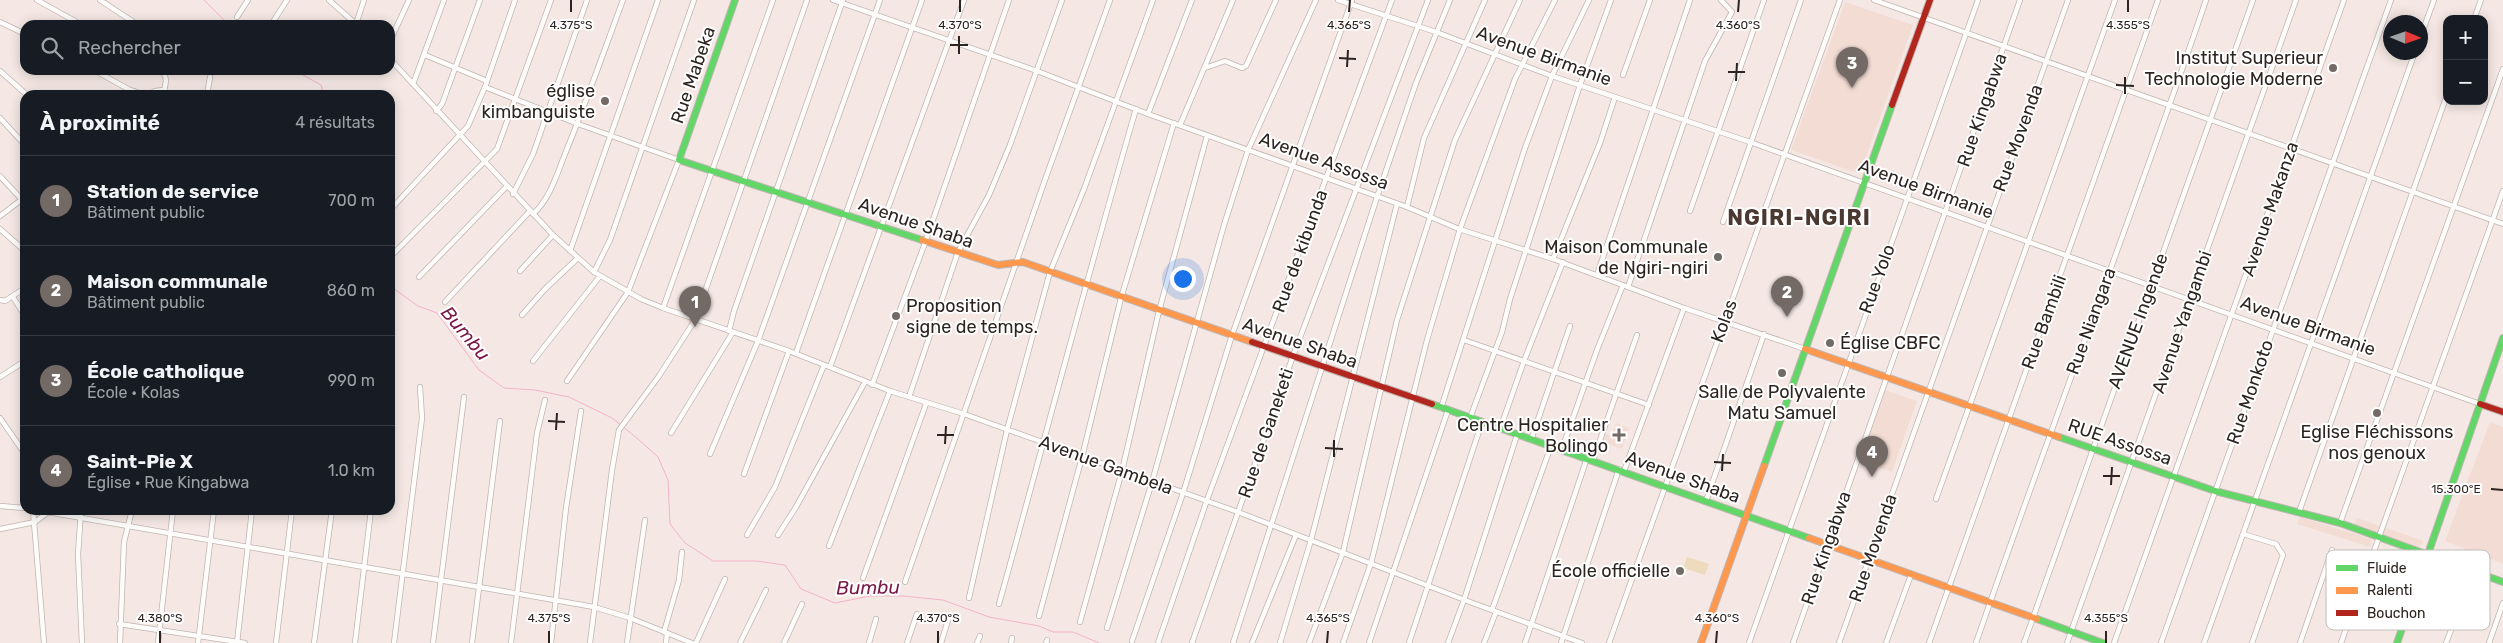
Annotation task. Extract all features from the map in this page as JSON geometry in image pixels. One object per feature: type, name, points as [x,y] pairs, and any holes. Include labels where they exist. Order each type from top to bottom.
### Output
[{"type":"street","points":[[37,0],[73,20]]},
{"type":"street","points":[[100,0],[130,20]]},
{"type":"street","points":[[237,17],[248,0]]},
{"type":"street","points":[[274,20],[287,0]]},
{"type":"street","points":[[329,0],[352,20]]},
{"type":"street","points":[[357,20],[364,0]]},
{"type":"street","points":[[395,30],[409,0]]},
{"type":"street","points":[[413,84],[444,0]]},
{"type":"street","points":[[436,112],[442,104],[480,0]]},
{"type":"street","points":[[395,205],[462,136],[468,126],[485,87],[515,0]]},
{"type":"street","points":[[395,252],[497,149],[552,0]]},
{"type":"street","points":[[513,194],[533,154],[587,0]]},
{"type":"street","points":[[445,302],[542,204],[553,184],[578,124],[623,0]]},
{"type":"street","points":[[570,251],[658,0]]},
{"type":"street","points":[[594,272],[610,240],[694,0]]},
{"type":"street","name":"Rue Mabeka","points":[[679,160],[735,0]]},
{"type":"street","points":[[663,308],[773,0]]},
{"type":"street","points":[[590,643],[613,462],[622,425],[659,376],[695,320],[807,0]]},
{"type":"street","name":"Avenue Assossa","points":[[833,0],[1037,70],[1148,114],[1356,188],[1460,229],[1563,262],[1684,308],[1805,349]]},
{"type":"street","points":[[710,454],[758,341],[880,0]]},
{"type":"street","points":[[796,354],[922,0]]},
{"type":"street","points":[[830,367],[964,0]]},
{"type":"street","points":[[872,385],[925,243],[1010,0]]},
{"type":"street","points":[[909,397],[958,252],[989,195],[1025,109],[1062,0]]},
{"type":"street","points":[[905,582],[1016,262],[1110,0]]},
{"type":"street","points":[[969,598],[1007,430],[1050,272],[1084,189],[1153,0]]},
{"type":"street","points":[[1148,114],[1192,0]]},
{"type":"street","points":[[1180,125],[1233,0]]},
{"type":"street","points":[[1205,68],[1225,61],[1244,68],[1253,54],[1276,0]]},
{"type":"street","points":[[1107,628],[1152,482],[1195,323],[1248,150],[1316,0]]},
{"type":"street","name":"Avenue Birmanie","points":[[1338,0],[1351,2],[1523,63],[1552,76],[1654,109],[1906,197],[2110,272],[2433,385],[2503,412]]},
{"type":"street","name":"Rue de kibunda","points":[[1158,643],[1206,500],[1392,0]]},
{"type":"street","name":"Rue de Ganeketi","points":[[1192,643],[1293,356],[1428,0]]},
{"type":"street","points":[[1233,643],[1377,197],[1416,83],[1450,0]]},
{"type":"street","points":[[1407,207],[1424,138],[1485,0]]},
{"type":"street","points":[[1309,643],[1342,552],[1397,320],[1455,140],[1520,0]]},
{"type":"street","points":[[1343,643],[1371,563],[1427,340],[1460,229],[1493,134],[1523,63],[1555,0]]},
{"type":"street","points":[[1369,643],[1394,573],[1464,340],[1525,148],[1552,76],[1589,0]]},
{"type":"street","points":[[1470,418],[1495,350],[1580,85],[1611,0]]},
{"type":"street","points":[[1623,76],[1650,0]]},
{"type":"street","points":[[1597,275],[1690,0]]},
{"type":"street","points":[[1562,449],[1585,382],[1625,286],[1705,61],[1732,12],[1721,0]]},
{"type":"street","points":[[1690,211],[1764,0]]},
{"type":"street","points":[[1723,222],[1801,0]]},
{"type":"street","name":"Kolas","points":[[1609,643],[1840,0]]},
{"type":"street","points":[[1874,0],[2503,224]]},
{"type":"street","points":[[1701,643],[1930,0]]},
{"type":"street","name":"Rue Yolo","points":[[1749,643],[1906,197],[1978,0]]},
{"type":"street","name":"Rue Kingabwa","points":[[1792,643],[2020,0]]},
{"type":"street","name":"Rue Movenda","points":[[1840,643],[1868,559],[2068,0]]},
{"type":"street","points":[[1936,499],[2114,0]]},
{"type":"street","name":"Rue Bambili","points":[[1929,643],[2158,0]]},
{"type":"street","name":"Rue Niangara","points":[[1976,643],[2049,434],[2170,106],[2206,0]]},
{"type":"street","name":"AVENUE Ingende","points":[[2024,643],[2253,0]]},
{"type":"street","name":"Avenue Yangambi","points":[[2068,643],[2296,0]]},
{"type":"street","name":"Avenue Makanza","points":[[2114,643],[2344,0]]},
{"type":"street","name":"Rue Monkoto","points":[[2161,643],[2391,0]]},
{"type":"street","points":[[2428,16],[2434,0]]},
{"type":"street","points":[[2475,15],[2480,0]]},
{"type":"street","points":[[672,433],[731,332],[775,191],[842,2]]},
{"type":"street","points":[[1132,641],[1183,493],[1232,335],[1351,2]]},
{"type":"street","points":[[0,22],[20,32]]},
{"type":"street","points":[[425,55],[487,81]]},
{"type":"street","points":[[2204,643],[2412,60]]},
{"type":"street","name":"Avenue Gambela","points":[[395,64],[436,112],[462,136],[552,235],[594,272],[628,292],[663,308],[789,351],[890,392],[964,414],[1206,500],[1464,600],[1582,643]]},
{"type":"street","points":[[2340,523],[2503,69]]},
{"type":"street","points":[[0,71],[21,90]]},
{"type":"street","points":[[103,75],[131,90]]},
{"type":"street","points":[[164,90],[165,75]]},
{"type":"street","points":[[207,90],[210,77]]},
{"type":"street","name":"Avenue Shaba","points":[[485,87],[642,148],[845,214],[925,243],[998,266],[1016,262],[1050,272],[1120,298],[1622,470],[2103,643]]},
{"type":"street","points":[[1553,259],[1600,143],[1616,97]]},
{"type":"street","points":[[2299,512],[2352,358],[2443,105]]},
{"type":"street","points":[[999,604],[1044,443],[1084,285],[1136,109]]},
{"type":"street","points":[[0,118],[20,140]]},
{"type":"street","points":[[1039,616],[1082,457],[1120,298],[1174,123]]},
{"type":"street","points":[[1080,622],[1122,471],[1160,311],[1207,136]]},
{"type":"street","points":[[567,381],[628,292],[679,160]]},
{"type":"street","points":[[0,176],[20,196]]},
{"type":"street","points":[[419,277],[507,186]]},
{"type":"street","points":[[2373,550],[2503,190]]},
{"type":"street","points":[[0,216],[20,203]]},
{"type":"street","points":[[1280,643],[1311,540],[1397,204]]},
{"type":"street","points":[[0,229],[20,247]]},
{"type":"street","points":[[520,271],[552,235]]},
{"type":"street","points":[[522,315],[578,258]]},
{"type":"street","points":[[1500,429],[1524,360],[1563,262]]},
{"type":"street","points":[[533,362],[600,276]]},
{"type":"street","points":[[0,300],[6,301],[20,292]]},
{"type":"street","points":[[13,297],[20,308]]},
{"type":"street","points":[[1561,643],[1622,470],[1649,404],[1684,308]]},
{"type":"street","points":[[1531,440],[1570,326]]},
{"type":"street","points":[[1706,501],[1764,334]]},
{"type":"street","points":[[1525,643],[1590,459],[1617,393],[1637,335]]},
{"type":"street","points":[[2429,550],[2503,338]]},
{"type":"street","points":[[1464,340],[1649,404]]},
{"type":"street","name":"RUE Assossa","points":[[1805,349],[1970,408],[2093,447],[2215,491],[2340,523],[2416,550]]},
{"type":"street","points":[[744,474],[789,351]]},
{"type":"street","points":[[0,377],[20,364]]},
{"type":"street","points":[[746,535],[775,487],[824,365]]},
{"type":"street","points":[[778,535],[796,507],[864,382]]},
{"type":"street","points":[[394,643],[422,418],[420,387]]},
{"type":"street","points":[[829,546],[890,392]]},
{"type":"street","points":[[433,643],[464,397]]},
{"type":"street","points":[[511,643],[537,433],[545,400]]},
{"type":"street","points":[[863,578],[926,404]]},
{"type":"street","points":[[551,643],[566,508],[581,411]]},
{"type":"street","points":[[0,418],[20,447]]},
{"type":"street","points":[[472,643],[500,421]]},
{"type":"street","points":[[1409,643],[1482,422]]},
{"type":"street","points":[[1448,643],[1464,600],[1517,435]]},
{"type":"street","points":[[1484,643],[1551,446]]},
{"type":"street","points":[[0,506],[20,508]]},
{"type":"street","points":[[35,515],[44,643]]},
{"type":"street","points":[[0,529],[35,522],[44,515]]},
{"type":"street","points":[[64,515],[365,566],[441,582],[594,606],[692,643]]},
{"type":"street","points":[[120,643],[119,624],[125,534],[131,515]]},
{"type":"street","points":[[158,643],[173,515]]},
{"type":"street","points":[[198,643],[214,515]]},
{"type":"street","points":[[237,642],[251,515]]},
{"type":"street","points":[[276,643],[291,515]]},
{"type":"street","points":[[314,643],[331,515]]},
{"type":"street","points":[[355,643],[370,515]]},
{"type":"street","points":[[80,517],[78,554],[82,643]]},
{"type":"street","points":[[627,643],[645,520]]},
{"type":"street","points":[[2243,534],[2276,544],[2280,547],[2283,555],[2252,643]]},
{"type":"street","points":[[1252,643],[1296,535]]},
{"type":"street","points":[[666,643],[666,632],[679,580],[682,552]]},
{"type":"street","points":[[2300,643],[2326,567]]},
{"type":"street","points":[[1886,643],[1911,575]]},
{"type":"street","points":[[2490,577],[2503,582]]},
{"type":"street","points":[[696,643],[725,579]]},
{"type":"street","points":[[740,643],[766,590]]},
{"type":"street","points":[[2489,643],[2503,603]]},
{"type":"street","points":[[784,643],[802,604]]},
{"type":"street","points":[[907,643],[917,614]]},
{"type":"street","points":[[941,643],[949,617]]},
{"type":"street","points":[[869,643],[876,619]]},
{"type":"street","points":[[119,624],[245,643]]},
{"type":"street","points":[[2496,624],[2503,626]]},
{"type":"street","points":[[2341,643],[2346,630]]},
{"type":"street","points":[[2397,643],[2402,630]]},
{"type":"street","points":[[2446,643],[2451,630]]},
{"type":"street","points":[[977,643],[980,636]]},
{"type":"shaded area","points":[[1845,2],[1913,25],[1860,174],[1791,150]]},
{"type":"shaded area","points":[[1885,390],[1917,401],[1892,472],[1860,461]]},
{"type":"shaded area","points":[[2490,422],[2503,427],[2503,564],[2490,559],[2490,550],[2468,550],[2445,541]]},
{"type":"shaded area","name":"Centre Hospitalier Bolingo","points":[[1616,423],[1629,428],[1622,449],[1603,442],[1606,434],[1611,436]]},
{"type":"shaded area","points":[[2300,517],[2371,539],[2370,547],[2297,524]]},
{"type":"shaded area","points":[[2357,518],[2421,540],[2423,543],[2418,547],[2354,525]]},
{"type":"shaded area","points":[[1687,557],[1709,564],[1705,575],[1683,568]]},
{"type":"waterway","name":"Bumbu","points":[[204,0],[224,20]]},
{"type":"waterway","name":"Bumbu","points":[[303,75],[321,85],[322,90]]},
{"type":"waterway","name":"Bumbu","points":[[395,290],[418,306],[437,313],[479,370],[504,388],[535,390],[569,397],[612,418],[638,439],[658,457],[668,480],[670,524],[685,543],[713,561],[756,561],[785,565],[801,589],[835,603],[870,596],[903,596],[943,600],[989,617],[1039,626],[1053,632],[1073,632],[1099,643]]},
{"type":"traffic: fast","points":[[735,0],[679,160],[922,240]]},
{"type":"traffic: fast","points":[[1764,466],[1892,105]]},
{"type":"traffic: fast","points":[[2429,550],[2503,338]]},
{"type":"traffic: fast","points":[[1432,404],[1809,538]]},
{"type":"traffic: fast","points":[[2059,437],[2215,491],[2340,523],[2415,550]]},
{"type":"traffic: fast","points":[[2490,577],[2503,582]]},
{"type":"traffic: fast","points":[[2037,619],[2103,643]]},
{"type":"traffic: fast","points":[[2397,643],[2402,630]]},
{"type":"traffic: slow","points":[[922,240],[998,265],[1023,262],[1252,342]]},
{"type":"traffic: slow","points":[[1805,349],[2059,437]]},
{"type":"traffic: slow","points":[[1701,643],[1764,466]]},
{"type":"traffic: slow","points":[[1809,538],[2037,619]]},
{"type":"traffic: jam","points":[[1892,105],[1930,0]]},
{"type":"traffic: jam","points":[[1252,342],[1432,404]]},
{"type":"traffic: jam","points":[[2480,404],[2503,412]]},
{"type":"place","name":"Institut Superieur Technologie Moderne","points":[[2333,68]]},
{"type":"place","name":"École catholique","points":[[1852,88]]},
{"type":"place","name":"église kimbanguiste","points":[[605,101]]},
{"type":"place","name":"Maison Communale de Ngiri-ngiri","points":[[1718,257]]},
{"type":"place","name":"Proposition signe de temps.","points":[[896,316]]},
{"type":"place","name":"Maison communale","points":[[1787,317]]},
{"type":"place","name":"Station de service","points":[[695,327]]},
{"type":"place","name":"Église CBFC","points":[[1830,343]]},
{"type":"place","name":"Salle de Polyvalente Matu Samuel","points":[[1782,373]]},
{"type":"place","name":"Eglise Fléchissons nos genoux","points":[[2377,413]]},
{"type":"place","name":"Centre Hospitalier Bolingo","points":[[1619,435]]},
{"type":"place","name":"Saint-Pie X","points":[[1872,477]]},
{"type":"place","name":"École officielle","points":[[1680,571]]},
{"type":"district","name":"NGIRI-NGIRI","points":[[1799,217]]}]
